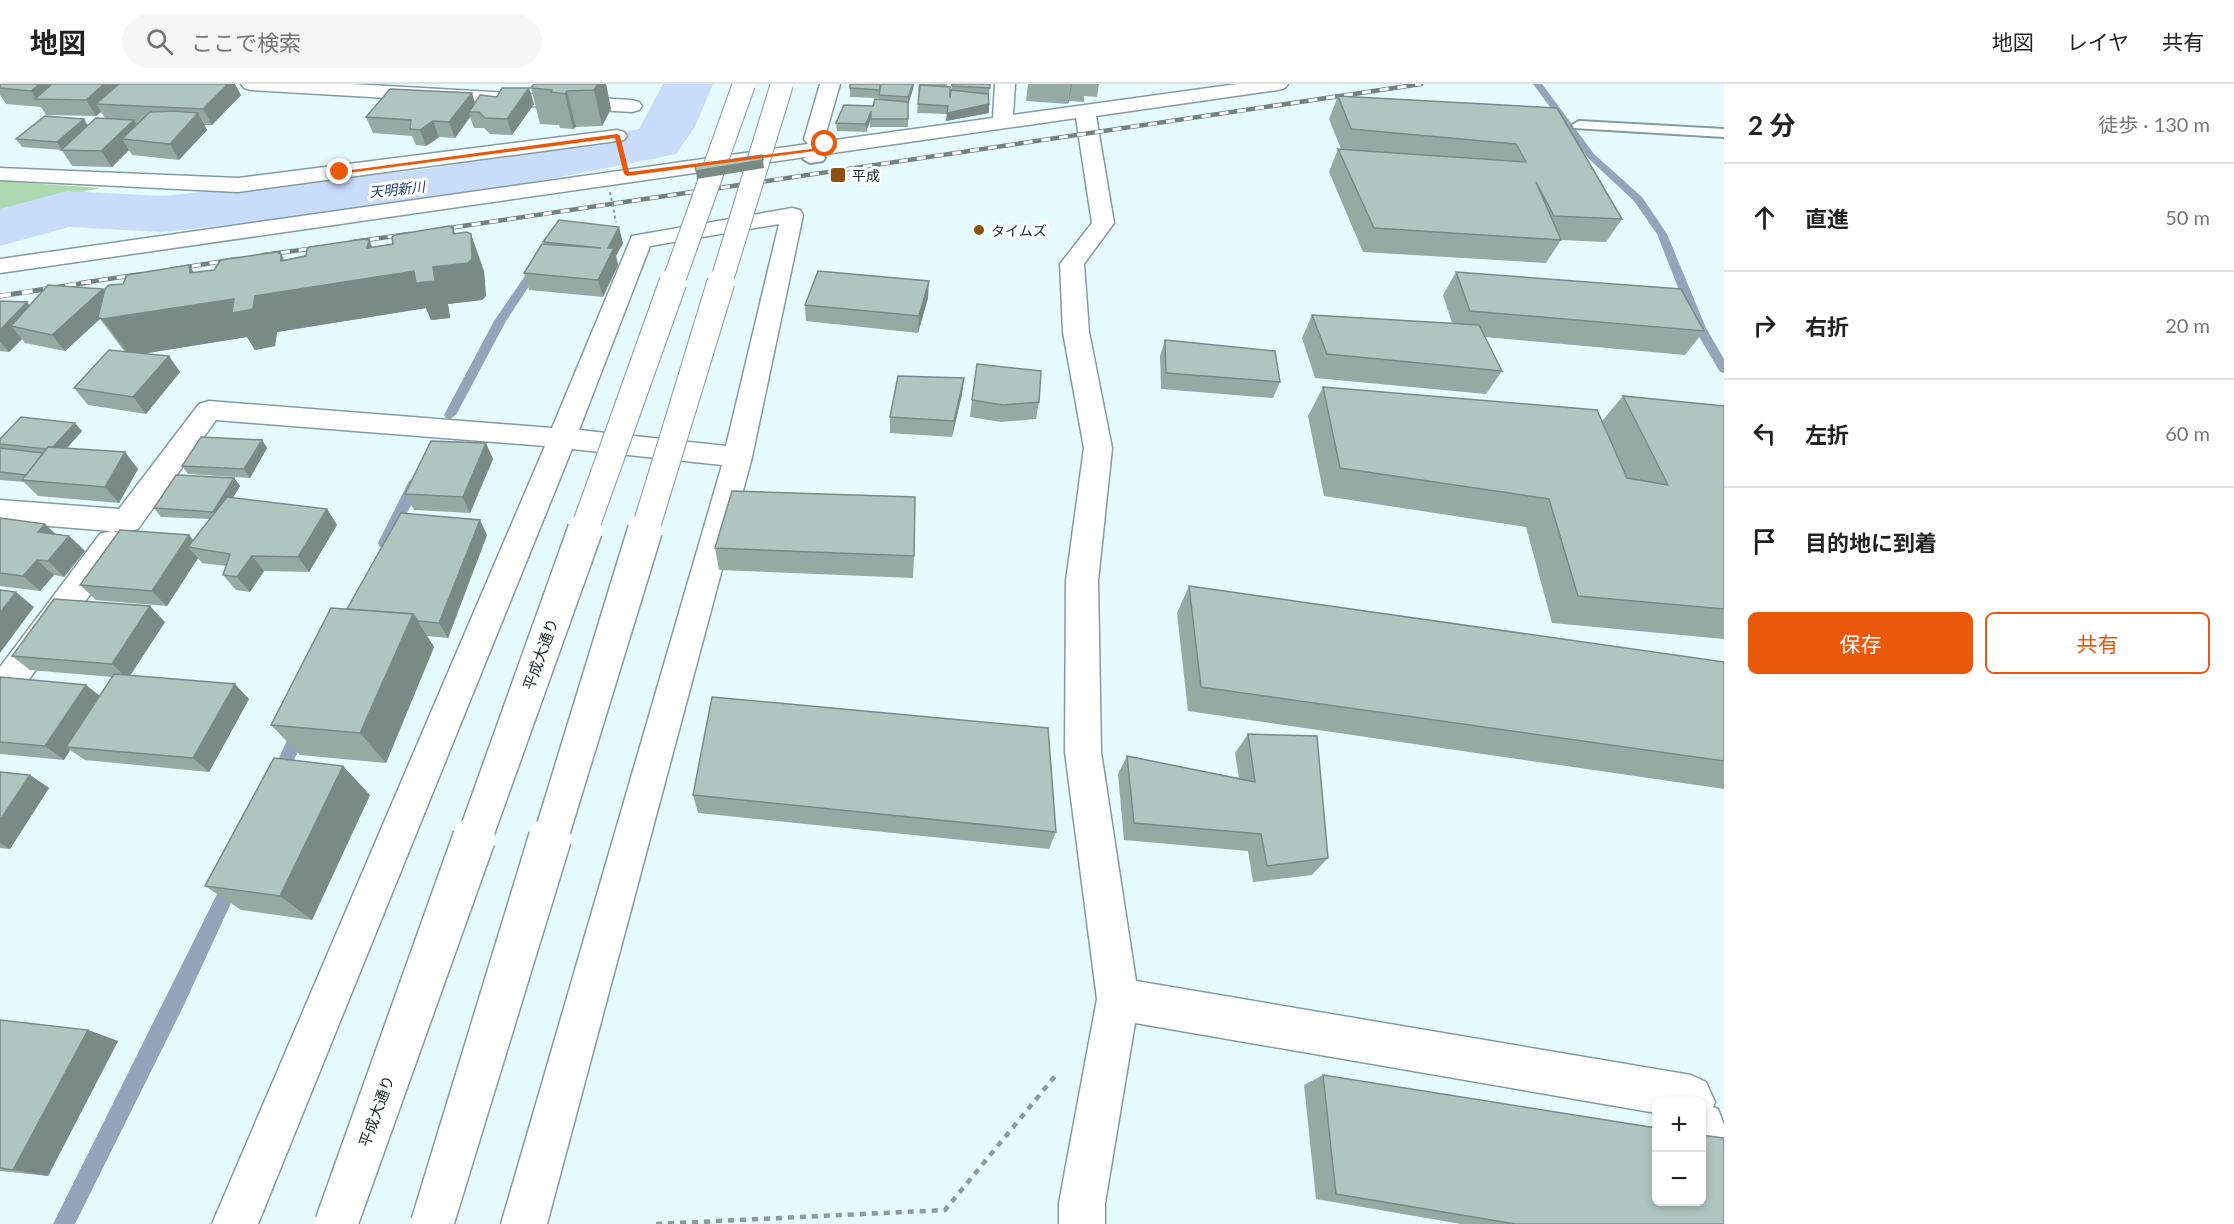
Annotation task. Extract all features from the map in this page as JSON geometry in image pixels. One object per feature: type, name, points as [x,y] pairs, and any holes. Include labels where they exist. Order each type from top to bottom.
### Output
[{"type":"street","points":[[251,84],[636,99],[617,136],[627,174]]},
{"type":"street","name":"平成大通り","points":[[336,1224],[744,84]]},
{"type":"street","points":[[432,1224],[782,84]]},
{"type":"street","points":[[819,152],[814,139],[830,84]]},
{"type":"street","points":[[1003,124],[1005,84]]},
{"type":"street","points":[[0,266],[627,174],[819,152],[1278,84]]},
{"type":"street","points":[[1082,1224],[1083,1203],[1118,999],[1083,752],[1082,581],[1098,448],[1076,332],[1072,264],[1103,223],[1085,111]]},
{"type":"street","points":[[0,174],[238,185],[617,136]]},
{"type":"street","points":[[235,1224],[562,438],[640,241],[792,215],[738,457],[524,1224]]},
{"type":"street","points":[[0,693],[209,410],[562,438],[738,457]]},
{"type":"street","points":[[0,511],[127,521]]},
{"type":"street","points":[[1118,999],[1691,1098]]},
{"type":"street","points":[[1706,1138],[1724,1183]]},
{"type":"lane","points":[[1579,125],[1724,133]]},
{"type":"path","points":[[610,192],[616,222]]},
{"type":"path","points":[[656,1224],[945,1210],[1059,1072]]},
{"type":"green space","points":[[0,181],[101,188],[0,209]]},
{"type":"building","points":[[0,84],[40,84],[31,91],[0,88]]},
{"type":"building","points":[[52,84],[104,84],[86,100],[35,99]]},
{"type":"building","points":[[119,84],[228,84],[203,109],[96,104]]},
{"type":"building","points":[[534,84],[598,84],[594,90],[567,91],[565,94],[531,88]]},
{"type":"building","points":[[850,84],[880,84],[880,90],[850,88]]},
{"type":"building","points":[[881,84],[913,84],[908,97],[879,95]]},
{"type":"building","points":[[952,84],[990,84],[990,88],[952,86]]},
{"type":"building","points":[[920,85],[950,87],[950,98],[951,90],[988,94],[989,104],[947,113],[948,106],[918,104]]},
{"type":"building","points":[[502,88],[529,88],[507,119],[485,118],[479,112],[469,112],[480,95],[497,97]]},
{"type":"building","points":[[390,89],[472,93],[449,122],[433,121],[420,130],[410,129],[411,120],[366,117]]},
{"type":"building","points":[[1338,96],[1557,108],[1622,219],[1554,216],[1536,182],[1561,240],[1374,228],[1338,149],[1526,162],[1516,144],[1351,129]]},
{"type":"building","points":[[875,99],[908,102],[908,119],[871,119],[871,111],[866,124],[836,123],[844,105],[873,106]]},
{"type":"building","points":[[150,112],[198,113],[170,144],[122,139]]},
{"type":"building","points":[[45,116],[84,119],[57,142],[16,139]]},
{"type":"building","points":[[96,118],[134,120],[101,151],[61,150]]},
{"type":"building","points":[[762,155],[763,160],[696,171],[695,165]]},
{"type":"building","points":[[559,220],[619,227],[608,248],[614,248],[598,280],[524,273],[542,244],[601,248],[543,242]]},
{"type":"building","points":[[449,226],[453,228],[453,234],[467,232],[471,234],[472,259],[468,263],[433,267],[435,281],[416,283],[414,271],[255,296],[253,309],[232,313],[234,299],[102,319],[98,317],[105,289],[109,285],[123,284],[127,275],[189,265],[190,273],[214,270],[221,260],[277,252],[281,254],[281,261],[306,256],[307,249],[310,247],[364,239],[369,240],[367,248],[393,244],[392,237],[395,235]]},
{"type":"building","points":[[818,271],[929,281],[919,316],[805,305]]},
{"type":"building","points":[[1456,272],[1681,289],[1704,331],[1470,311]]},
{"type":"building","points":[[48,285],[103,289],[52,335],[11,326]]},
{"type":"building","points":[[0,301],[27,302],[0,330]]},
{"type":"building","points":[[1312,315],[1479,325],[1502,371],[1327,354]]},
{"type":"building","points":[[1165,340],[1275,351],[1280,382],[1166,373]]},
{"type":"building","points":[[109,350],[169,356],[133,397],[74,388]]},
{"type":"building","points":[[977,364],[1041,371],[1039,402],[1003,405],[972,400]]},
{"type":"building","points":[[898,376],[964,378],[954,421],[890,417]]},
{"type":"building","points":[[1323,387],[1597,410],[1627,478],[1668,485],[1623,396],[1724,406],[1724,609],[1578,596],[1549,499],[1340,468]]},
{"type":"building","points":[[21,417],[75,423],[53,447],[46,449],[0,444],[0,439]]},
{"type":"building","points":[[201,437],[262,440],[244,469],[182,466]]},
{"type":"building","points":[[431,441],[486,443],[463,497],[405,494]]},
{"type":"building","points":[[48,447],[125,452],[105,487],[22,480]]},
{"type":"building","points":[[0,448],[43,453],[26,475],[0,472]]},
{"type":"building","points":[[176,475],[234,478],[213,512],[154,508]]},
{"type":"building","points":[[732,491],[915,497],[914,556],[715,548]]},
{"type":"building","points":[[227,497],[327,509],[298,557],[252,556],[237,577],[223,575],[230,554],[188,547]]},
{"type":"building","points":[[401,513],[480,520],[439,623],[418,621],[413,614],[347,609]]},
{"type":"building","points":[[0,518],[45,524],[38,532],[69,536],[48,561],[37,560],[23,576],[0,573]]},
{"type":"building","points":[[120,530],[189,535],[152,591],[80,585]]},
{"type":"building","points":[[1189,586],[1724,662],[1724,761],[1201,687]]},
{"type":"building","points":[[0,590],[16,592],[0,613]]},
{"type":"building","points":[[54,599],[150,606],[112,664],[12,656]]},
{"type":"building","points":[[331,608],[413,614],[360,733],[271,725]]},
{"type":"building","points":[[114,674],[235,684],[193,758],[66,747]]},
{"type":"building","points":[[0,677],[86,685],[45,746],[0,742]]},
{"type":"building","points":[[712,697],[1048,728],[1056,832],[693,795]]},
{"type":"building","points":[[1248,734],[1317,736],[1328,858],[1267,866],[1261,834],[1134,823],[1127,756],[1255,782]]},
{"type":"building","points":[[274,758],[343,766],[280,896],[205,886]]},
{"type":"building","points":[[0,772],[30,775],[0,820]]},
{"type":"building","points":[[0,1020],[88,1030],[13,1170],[0,1168]]},
{"type":"building","points":[[1323,1075],[1652,1127],[1652,1206],[1706,1206],[1706,1136],[1724,1138],[1724,1224],[1515,1224],[1336,1194]]},
{"type":"waterway","name":"天明新川","points":[[0,228],[67,209],[163,214],[428,186],[657,142],[668,127],[688,84]]},
{"type":"waterway","points":[[1537,84],[1591,156],[1638,199],[1662,234],[1700,328],[1724,369]]},
{"type":"waterway","points":[[450,415],[500,321],[538,265]]},
{"type":"waterway","points":[[385,543],[416,481]]},
{"type":"waterway","points":[[278,778],[300,729]]},
{"type":"waterway","points":[[64,1224],[232,882]]},
{"type":"railway","points":[[436,230],[1421,84]]},
{"type":"railway","points":[[352,242],[409,234]]},
{"type":"railway","points":[[263,255],[323,247]]},
{"type":"railway","points":[[174,269],[237,259]]},
{"type":"railway","points":[[81,283],[142,274]]},
{"type":"railway","points":[[0,296],[91,282]]},
{"type":"place","name":"平成","points":[[838,175]]},
{"type":"place","name":"タイムズ","points":[[979,230]]},
{"type":"route","points":[[340,172],[617,136],[627,174],[835,148],[825,144]]}]
